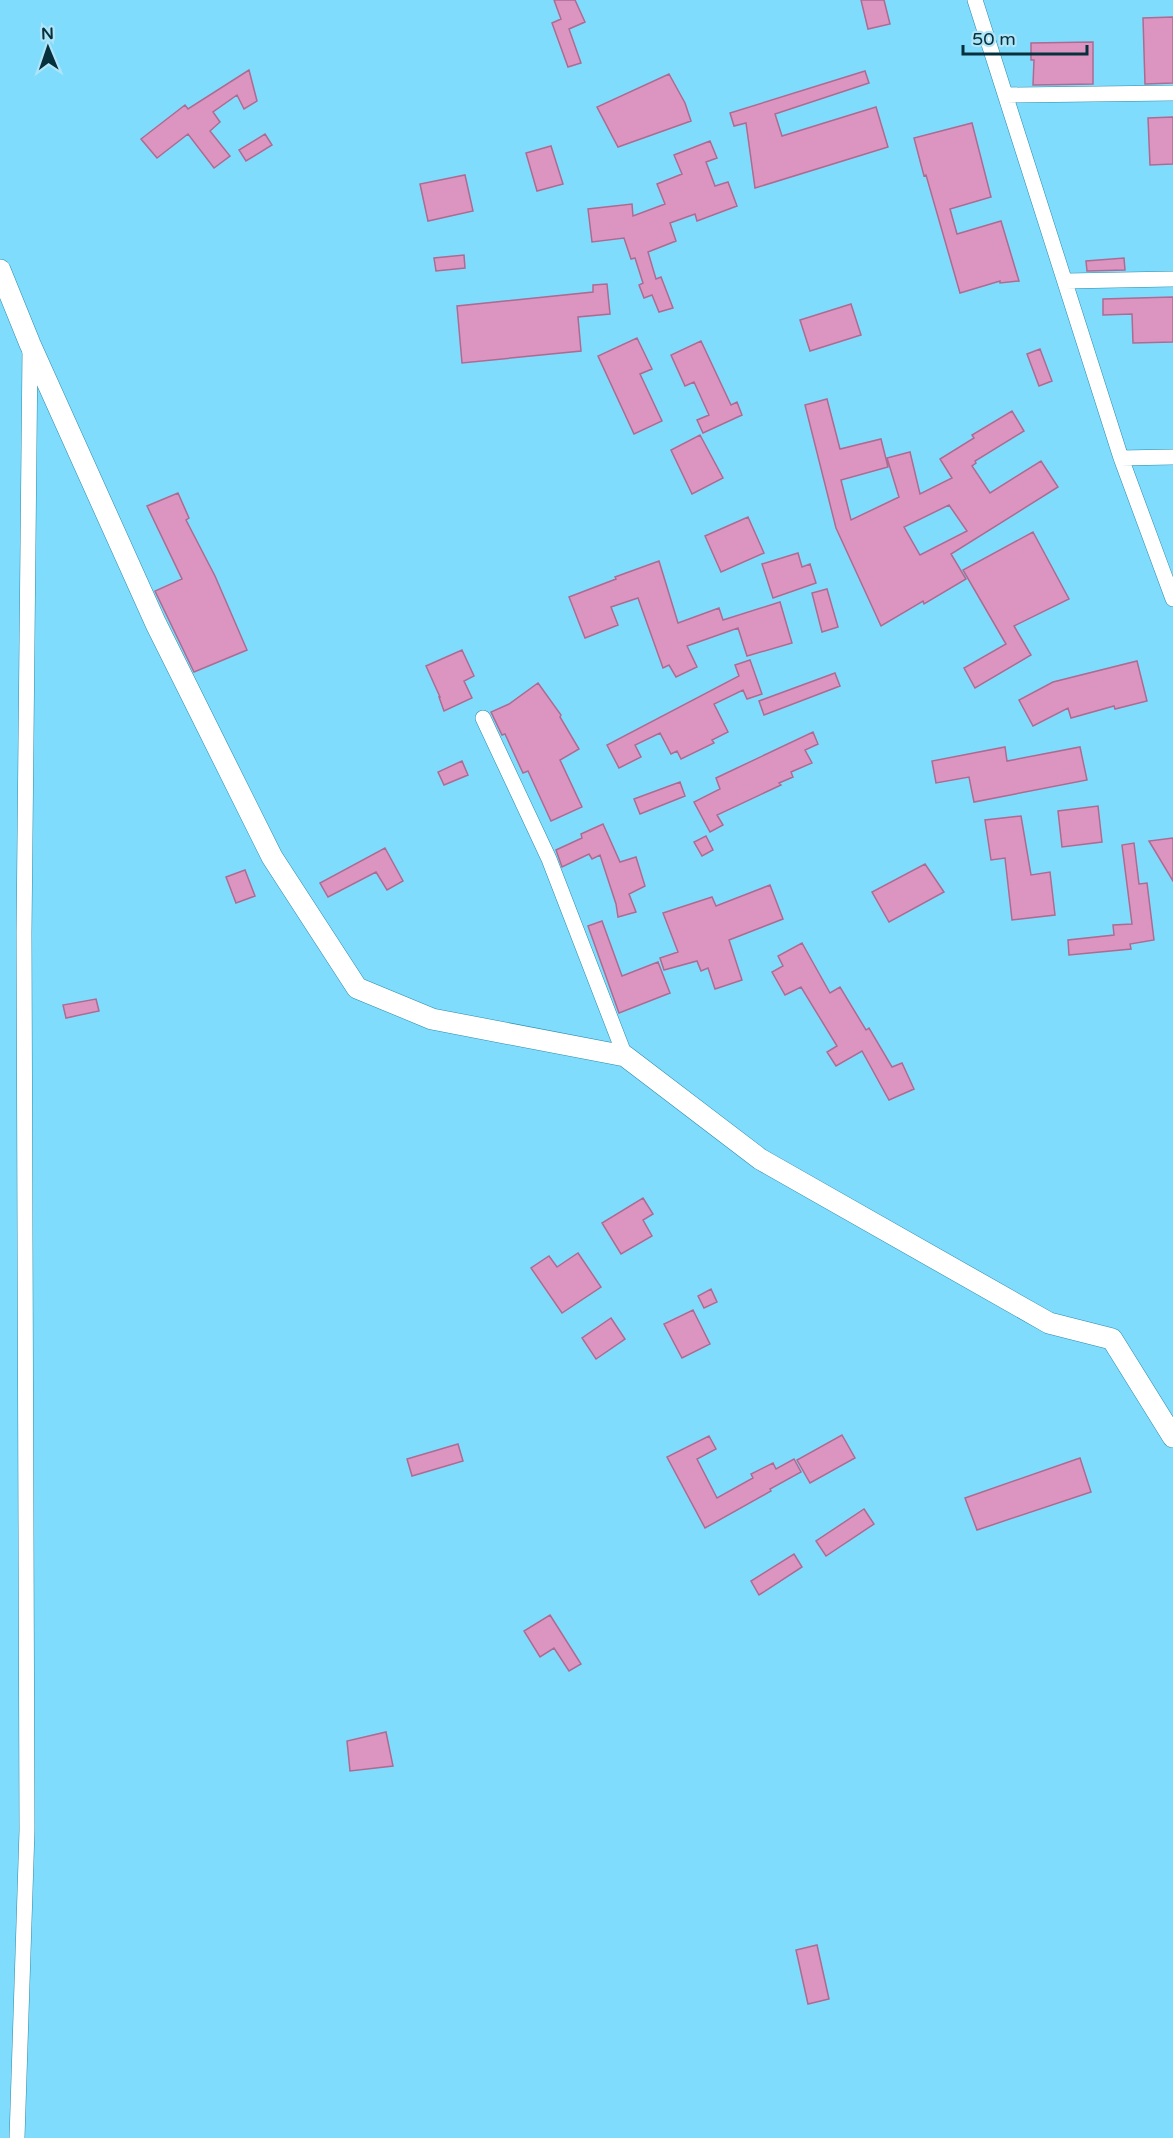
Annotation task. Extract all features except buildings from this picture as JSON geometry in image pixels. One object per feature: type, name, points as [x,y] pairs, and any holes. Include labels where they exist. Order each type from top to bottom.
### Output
[{"type":"street","points":[[975,0],[1121,458],[1173,599]]},
{"type":"street","points":[[1006,95],[1173,93]]},
{"type":"street","points":[[0,270],[30,344],[156,624],[272,857],[357,988],[432,1019],[625,1056],[760,1159],[1049,1323],[1112,1339],[1173,1437]]},
{"type":"street","points":[[1066,281],[1173,279]]},
{"type":"street","points":[[17,2138],[27,1830],[24,933],[30,344]]},
{"type":"street","points":[[1121,458],[1173,458]]},
{"type":"street","points":[[483,718],[549,859],[625,1056]]}]
